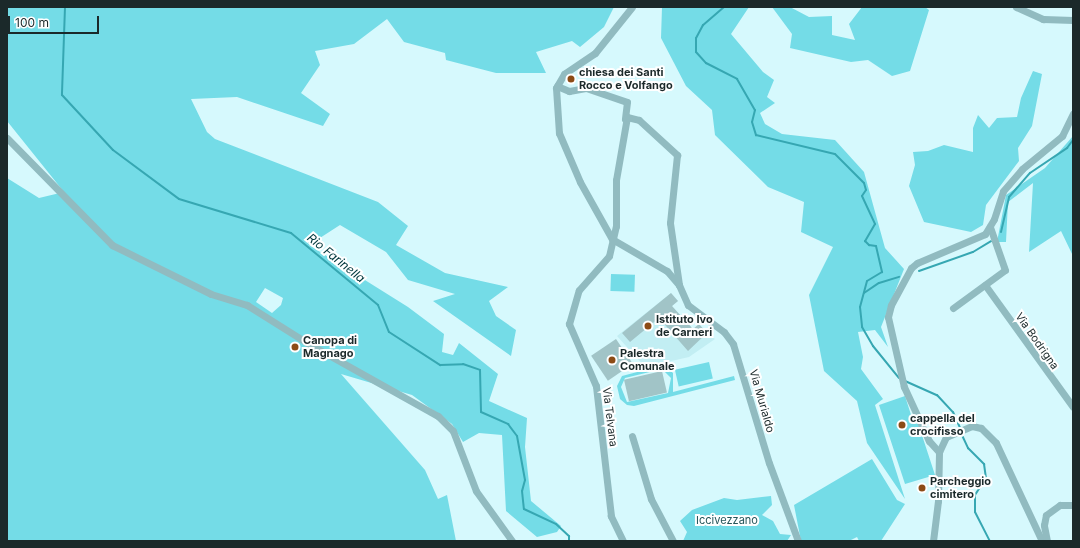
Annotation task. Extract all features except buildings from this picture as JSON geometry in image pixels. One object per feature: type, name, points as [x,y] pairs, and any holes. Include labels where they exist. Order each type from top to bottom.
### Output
[{"type":"street","points":[[612,239],[576,175],[559,133],[555,111],[557,86],[564,74],[595,53],[632,7]]},
{"type":"street","points":[[1016,7],[1043,19],[1073,20]]},
{"type":"street","name":"Via Telvana","points":[[557,86],[569,91],[586,88],[627,102],[616,180],[616,226],[609,256],[579,290],[569,324],[596,386],[611,516],[623,541]]},
{"type":"street","points":[[938,452],[929,441],[904,386],[888,317],[910,268],[917,263],[976,239],[990,227],[1003,191],[1022,169],[1062,136],[1073,113]]},
{"type":"street","name":"Via Murialdo","points":[[625,119],[634,116],[677,155],[670,223],[679,285],[688,305],[724,332],[733,344],[769,463],[798,541]]},
{"type":"street","points":[[7,138],[112,245],[211,294],[247,305],[302,340],[438,416],[453,431],[476,491],[512,541]]},
{"type":"street","points":[[953,308],[1005,270],[990,227]]},
{"type":"street","name":"Via Murialdo","points":[[612,239],[667,271],[679,285]]},
{"type":"street","name":"Via Bodrigna","points":[[985,285],[1073,407]]},
{"type":"street","points":[[933,541],[938,501],[938,452],[949,434],[962,428],[981,428],[996,443],[1042,541]]},
{"type":"street","name":"Via Telvana","points":[[632,436],[650,499],[673,541]]},
{"type":"street","points":[[1047,541],[1044,525],[1046,515],[1060,505],[1073,504]]},
{"type":"shaded area","name":"Istituto Ivo de Carneri","points":[[671,293],[678,301],[672,306],[688,350],[707,333],[715,339],[689,357],[645,367],[617,336]]},
{"type":"green space","points":[[7,7],[614,7],[604,27],[580,47],[572,41],[536,52],[546,73],[496,73],[446,60],[445,53],[404,42],[387,19],[354,44],[315,51],[320,65],[301,93],[330,114],[323,126],[237,97],[191,99],[207,132],[215,139],[378,202],[408,226],[396,245],[445,273],[508,287],[489,301],[496,316],[516,330],[511,356],[433,301],[455,294],[408,280],[386,252],[340,225],[309,245],[408,307],[444,334],[442,352],[453,355],[459,343],[498,374],[489,401],[527,418],[525,447],[531,501],[561,526],[557,532],[537,537],[506,511],[502,435],[479,433],[463,442],[452,424],[412,395],[341,374],[425,470],[438,499],[447,495],[456,541],[7,541],[7,178],[39,198],[64,192],[7,121]],"holes":[[[265,288],[283,298],[281,305],[272,313],[256,302]]]},
{"type":"green space","points":[[662,7],[749,7],[731,34],[763,72],[774,80],[767,97],[775,103],[760,113],[765,124],[782,134],[835,140],[864,172],[885,248],[904,269],[881,327],[888,347],[875,330],[858,332],[863,357],[861,369],[883,399],[875,405],[905,499],[867,443],[857,401],[824,371],[809,295],[833,247],[801,232],[804,202],[768,187],[715,135],[712,110],[686,86],[661,38]]},
{"type":"green space","points":[[772,7],[790,7],[809,17],[832,16],[832,35],[855,40],[849,24],[862,7],[925,7],[929,10],[910,71],[892,76],[868,60],[851,62],[790,48],[792,34]]},
{"type":"green space","points":[[1033,71],[1042,74],[1032,126],[1018,148],[1019,161],[986,205],[983,225],[971,232],[924,222],[909,186],[915,165],[913,152],[928,151],[944,145],[973,152],[973,128],[978,115],[989,128],[997,118],[1017,117],[1021,98]]},
{"type":"green space","points":[[1073,136],[1073,256],[1061,231],[1029,252],[1033,183],[1008,202],[1006,242],[997,242],[1006,195],[1045,168]]},
{"type":"green space","points":[[611,274],[635,275],[634,292],[610,291]]},
{"type":"green space","points":[[709,362],[713,379],[679,386],[675,370]]},
{"type":"green space","points":[[664,365],[673,373],[673,392],[734,376],[735,380],[634,406],[627,405],[620,399],[617,386],[622,376]],"holes":[[[662,369],[671,378],[668,393],[627,402],[621,387],[625,378]]]},
{"type":"green space","points":[[905,396],[913,421],[917,420],[935,475],[905,484],[879,405]]},
{"type":"green space","points":[[872,459],[897,500],[905,504],[881,541],[859,541],[857,537],[849,541],[801,541],[794,505]]},
{"type":"green space","name":"Iccivezzano","points":[[771,496],[772,505],[762,515],[773,521],[780,534],[791,535],[787,541],[683,541],[687,532],[680,521],[692,510],[724,498],[737,500]]},
{"type":"waterway","name":"Rio Farinella","points":[[65,7],[62,95],[113,150],[179,199],[291,233],[378,305],[389,332],[440,365],[463,364],[480,370],[481,412],[508,424],[517,436],[525,480],[522,491],[524,509],[556,524],[569,536],[569,541]]},
{"type":"waterway","points":[[724,7],[703,25],[696,38],[696,52],[706,63],[737,79],[755,110],[752,122],[756,135],[835,154],[864,183],[866,190],[862,196],[875,224],[865,241],[869,245],[876,246],[882,272],[867,281],[860,307],[862,327],[873,346],[899,378]]},
{"type":"waterway","points":[[1001,232],[1009,197],[1030,173],[1067,148],[1073,140]]},
{"type":"waterway","points":[[919,271],[973,252],[991,241]]},
{"type":"waterway","points":[[864,293],[879,283],[899,277]]},
{"type":"waterway","points":[[905,381],[937,395],[953,412],[960,428]]},
{"type":"waterway","points":[[961,433],[968,448],[984,464],[986,478],[975,495],[975,512],[990,541]]},
{"type":"place","name":"chiesa dei Santi Rocco e Volfango","points":[[571,79]]},
{"type":"place","name":"Istituto Ivo de Carneri","points":[[648,326]]},
{"type":"place","name":"Canopa di Magnago","points":[[295,347]]},
{"type":"place","name":"Palestra Comunale","points":[[612,360]]},
{"type":"place","name":"cappella del crocifisso","points":[[902,425]]},
{"type":"place","name":"Parcheggio cimitero","points":[[922,488]]}]
